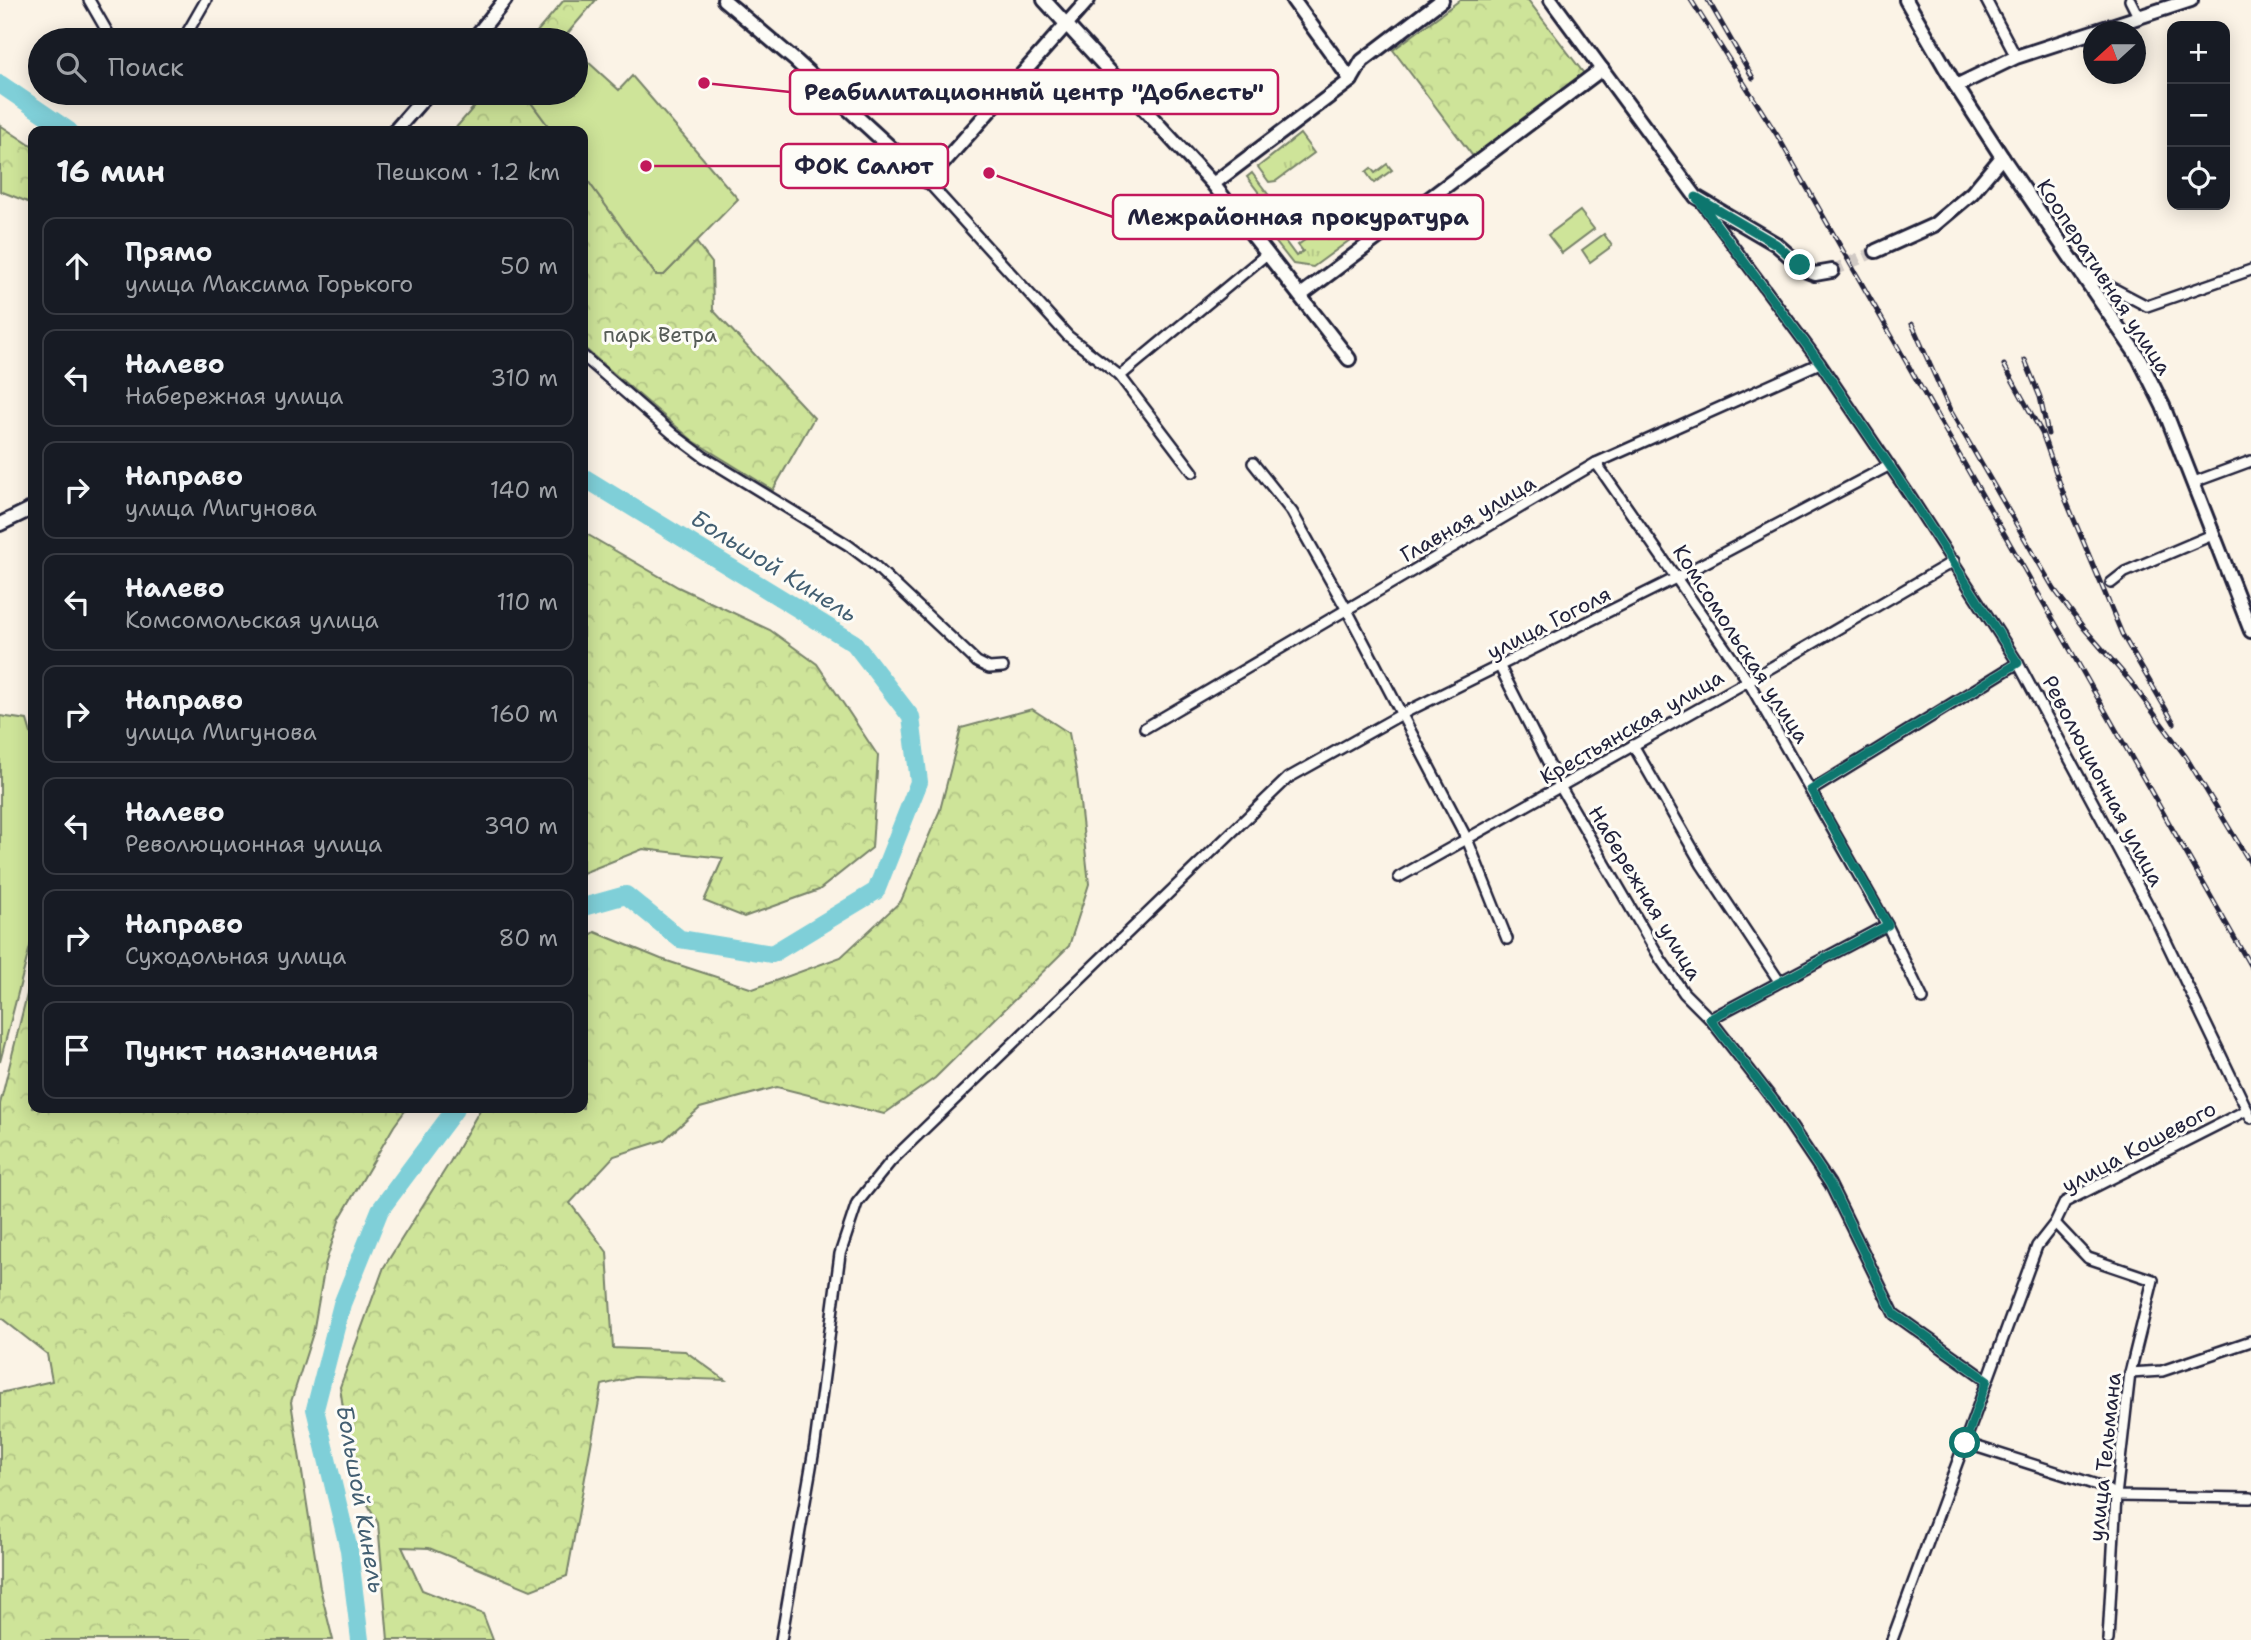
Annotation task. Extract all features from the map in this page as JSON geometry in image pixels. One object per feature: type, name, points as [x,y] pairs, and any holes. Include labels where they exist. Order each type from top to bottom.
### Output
[{"type":"street","points":[[89,0],[105,28]]},
{"type":"street","points":[[190,28],[206,0]]},
{"type":"street","points":[[483,28],[505,0]]},
{"type":"street","points":[[724,0],[796,61],[927,181],[1068,336],[1120,376],[1193,472]]},
{"type":"street","points":[[1044,0],[1213,184],[1349,359]]},
{"type":"street","points":[[927,181],[1087,0]]},
{"type":"street","points":[[1293,0],[1351,80]]},
{"type":"street","points":[[1213,184],[1351,80],[1362,61],[1442,0]]},
{"type":"street","name":"Революционная улица","points":[[1551,0],[1820,363],[1954,561],[2018,663],[2154,916],[2249,1114]]},
{"type":"street","name":"Кооперативная улица","points":[[1906,0],[1956,86],[2002,157],[2138,358],[2163,406],[2251,631]]},
{"type":"street","points":[[1986,0],[2017,57]]},
{"type":"street","points":[[2130,0],[2138,16]]},
{"type":"street","points":[[1956,86],[2017,57],[2191,0]]},
{"type":"street","points":[[1301,295],[1602,69]]},
{"type":"street","points":[[399,126],[418,105]]},
{"type":"street","points":[[1876,251],[1934,225],[1972,193],[2002,157]]},
{"type":"street","points":[[1696,197],[1776,244],[1807,271],[1815,274],[1832,271]]},
{"type":"street","points":[[1120,376],[1268,253]]},
{"type":"street","points":[[2078,269],[2147,306],[2251,270]]},
{"type":"street","points":[[588,360],[673,434],[704,457],[848,545],[872,563],[977,662],[989,668],[1003,667]]},
{"type":"street","name":"Главная улица","points":[[1145,728],[1596,463],[1820,363]]},
{"type":"street","points":[[2194,482],[2251,461]]},
{"type":"street","points":[[1253,463],[1292,512],[1347,610],[1466,839],[1507,939]]},
{"type":"street","name":"Комсомольская улица","points":[[1596,463],[1748,681],[1888,925],[1923,999]]},
{"type":"street","name":"улица Гоголя","points":[[781,1640],[815,1444],[840,1254],[857,1203],[891,1161],[1288,778],[1402,714],[1676,578],[1890,465]]},
{"type":"street","points":[[0,524],[28,510]]},
{"type":"street","points":[[2111,583],[2125,572],[2212,534]]},
{"type":"street","name":"Крестьянская улица","points":[[1399,877],[1561,788],[1954,561]]},
{"type":"street","points":[[1811,790],[2018,663]]},
{"type":"street","name":"Набережная улица","points":[[1500,667],[1561,788],[1661,960],[1684,993],[1710,1019],[1776,1104],[1830,1184],[1894,1314],[1987,1380]]},
{"type":"street","points":[[1633,745],[1702,865],[1779,981]]},
{"type":"street","points":[[1710,1019],[1888,925]]},
{"type":"street","name":"улица Кошевого","points":[[1892,1640],[2037,1246],[2055,1223],[2065,1202],[2249,1114]]},
{"type":"street","name":"улица Тельмана","points":[[2055,1223],[2088,1258],[2153,1280],[2130,1373],[2116,1496],[2108,1640]]},
{"type":"street","points":[[2130,1373],[2162,1371],[2251,1341]]},
{"type":"street","points":[[1965,1443],[2103,1487],[2116,1496],[2251,1499]]},
{"type":"green space","points":[[564,0],[596,0],[572,28],[540,28]]},
{"type":"green space","points":[[1460,0],[1528,0],[1585,75],[1475,159],[1393,50]]},
{"type":"green space","points":[[588,62],[619,90],[632,76],[738,199],[664,275],[656,275],[588,181],[588,126],[548,126],[533,105],[588,105]]},
{"type":"green space","points":[[476,105],[533,105],[548,126],[457,126]]},
{"type":"green space","points":[[0,125],[28,144],[28,202],[0,191]]},
{"type":"green space","points":[[1300,134],[1314,153],[1276,181],[1269,182],[1258,167]]},
{"type":"green space","points":[[1387,164],[1392,170],[1374,183],[1366,172],[1371,168],[1375,173]]},
{"type":"green space","points":[[1252,173],[1277,206],[1272,210],[1247,177]]},
{"type":"green space","name":"парк Ветра","points":[[588,181],[656,275],[664,275],[696,242],[712,263],[713,310],[814,418],[773,490],[692,440],[588,351]]},
{"type":"green space","points":[[1353,205],[1369,226],[1313,267],[1293,264],[1252,212],[1259,207],[1267,217],[1271,232],[1282,237],[1296,256],[1303,251],[1298,245]]},
{"type":"green space","points":[[1580,211],[1594,229],[1562,253],[1548,235]]},
{"type":"green space","points":[[1604,234],[1612,246],[1590,262],[1582,250]]},
{"type":"green space","points":[[588,535],[678,587],[770,630],[817,664],[878,756],[872,848],[819,890],[744,917],[704,901],[723,858],[643,849],[588,871]]},
{"type":"green space","points":[[1032,709],[1069,733],[1077,776],[1089,884],[1069,946],[935,1078],[884,1114],[777,1087],[700,1108],[664,1140],[614,1156],[570,1203],[607,1252],[613,1348],[685,1351],[725,1380],[634,1377],[602,1385],[567,1576],[531,1590],[429,1548],[402,1547],[422,1590],[483,1614],[493,1640],[388,1640],[378,1523],[353,1477],[340,1387],[384,1267],[478,1113],[588,1113],[588,937],[595,932],[661,959],[753,989],[841,957],[901,901],[940,810],[961,728]]},
{"type":"green space","points":[[0,716],[27,720],[28,723],[28,954],[0,1062]]},
{"type":"green space","points":[[28,990],[28,1113],[403,1113],[340,1218],[325,1265],[313,1333],[291,1402],[320,1588],[333,1640],[0,1640],[0,1393],[52,1381],[47,1354],[0,1317],[0,1104]]},
{"type":"waterway","name":"Большой Кинель","points":[[0,84],[28,103]]},
{"type":"waterway","name":"Большой Кинель","points":[[31,105],[62,126]]},
{"type":"waterway","name":"Большой Кинель","points":[[588,480],[854,643],[911,717],[919,782],[876,891],[772,954],[680,939],[626,895],[588,906]]},
{"type":"waterway","name":"Большой Кинель","points":[[360,1640],[349,1550],[315,1409],[342,1304],[380,1210],[452,1113]]},
{"type":"tunnel","points":[[1832,271],[1876,251]]},
{"type":"railway","points":[[1691,0],[1777,135],[2251,967]]},
{"type":"railway","points":[[1708,0],[1753,78]]},
{"type":"railway","points":[[1912,324],[1950,410],[2054,589],[2130,681],[2186,757],[2251,864]]},
{"type":"railway","points":[[2025,360],[2040,397],[2048,434]]},
{"type":"railway","points":[[2004,365],[2042,433],[2065,498],[2122,634],[2174,723]]},
{"type":"place","name":"Реабилитационный центр \"Доблесть\"","points":[[704,83]]},
{"type":"place","name":"ФОК Салют","points":[[646,166]]},
{"type":"place","name":"Межрайонная прокуратура","points":[[989,173]]},
{"type":"route","points":[[1800,265],[1776,244],[1696,197],[1820,363],[1954,561],[2018,663],[1811,790],[1888,925],[1710,1019],[1776,1104],[1830,1184],[1894,1314],[1987,1380],[1965,1443]]}]
